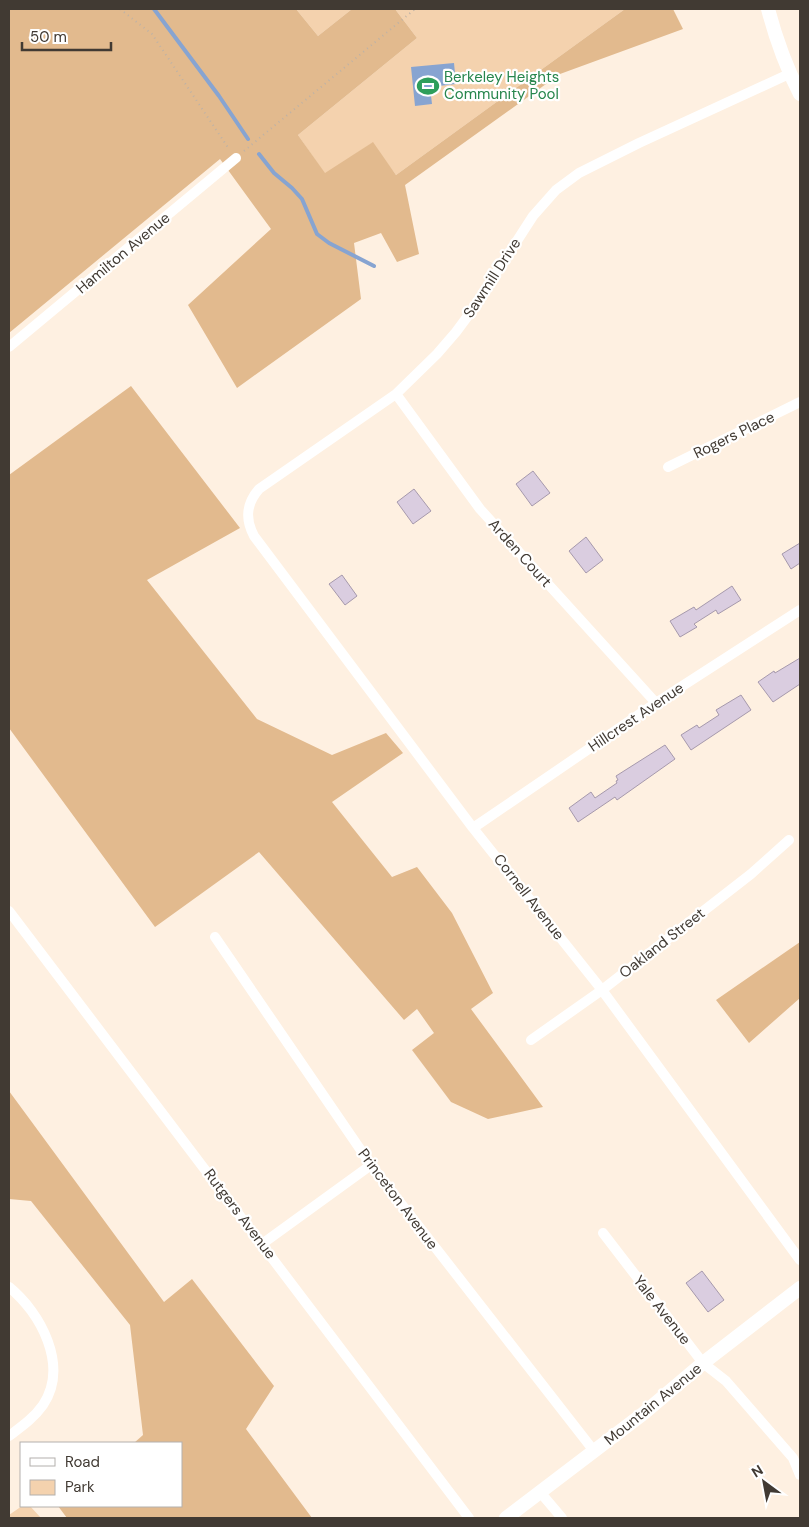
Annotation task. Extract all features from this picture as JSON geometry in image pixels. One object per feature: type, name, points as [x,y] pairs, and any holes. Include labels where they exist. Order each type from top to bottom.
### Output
[{"type":"main road","points":[[768,9],[789,74],[800,94]]},
{"type":"main road","name":"Mountain Avenue","points":[[506,1518],[644,1413],[704,1363],[800,1288]]},
{"type":"street","name":"Sawmill Drive","points":[[254,536],[247,516],[249,504],[259,489],[396,394],[437,354],[456,332],[533,216],[556,190],[580,173],[631,147],[789,74]]},
{"type":"street","name":"Hamilton Avenue","points":[[9,347],[236,158]]},
{"type":"street","name":"Arden Court","points":[[396,394],[480,509],[656,703]]},
{"type":"street","name":"Rogers Place","points":[[668,468],[800,402]]},
{"type":"street","name":"Cornell Avenue","points":[[254,536],[473,828],[602,990],[800,1260]]},
{"type":"street","name":"Hillcrest Avenue","points":[[473,828],[656,703],[800,610]]},
{"type":"street","name":"Oakland Street","points":[[531,1040],[602,990],[751,874],[789,840]]},
{"type":"street","name":"Rutgers Avenue","points":[[9,911],[469,1518]]},
{"type":"street","name":"Princeton Avenue","points":[[215,937],[371,1165],[594,1451]]},
{"type":"street","points":[[262,1244],[371,1165]]},
{"type":"street","name":"Yale Avenue","points":[[602,1233],[704,1363],[726,1381],[793,1458],[800,1475]]},
{"type":"street","points":[[9,1287],[25,1302],[38,1321],[53,1359],[51,1387],[42,1407],[30,1420],[9,1436]]},
{"type":"street","points":[[540,1492],[562,1518]]},
{"type":"path","points":[[120,9],[152,34],[236,158],[415,9]]},
{"type":"green space","points":[[296,9],[352,9],[318,36]]},
{"type":"green space","points":[[395,9],[625,9],[396,175],[372,143],[325,174],[298,135],[417,38]]},
{"type":"green space","points":[[21,1507],[31,1507],[41,1518],[9,1518],[9,1515]]},
{"type":"shaded area","points":[[9,9],[296,9],[318,36],[352,9],[395,9],[417,38],[298,135],[325,173],[373,142],[396,175],[625,9],[673,9],[683,29],[560,74],[405,185],[419,254],[397,262],[381,233],[354,243],[361,299],[237,388],[188,305],[271,229],[220,159],[9,333]]},
{"type":"shaded area","points":[[131,386],[240,528],[147,580],[257,719],[332,755],[386,733],[403,753],[332,802],[392,877],[417,867],[452,913],[493,993],[471,1009],[543,1107],[488,1119],[451,1102],[412,1050],[434,1033],[417,1009],[404,1020],[259,852],[155,927],[9,728],[9,475]]},
{"type":"shaded area","points":[[800,942],[800,998],[749,1043],[716,1000]]},
{"type":"shaded area","points":[[9,1091],[164,1302],[192,1279],[274,1386],[246,1429],[312,1518],[67,1518],[59,1507],[182,1507],[182,1442],[135,1442],[143,1435],[130,1325],[31,1201],[9,1199]]},
{"type":"water","name":"Berkeley Heights Community Pool","points":[[454,63],[456,84],[430,87],[432,104],[415,106],[411,67]]},
{"type":"building","points":[[533,471],[550,493],[532,506],[516,484]]},
{"type":"building","points":[[414,489],[431,511],[413,524],[397,502]]},
{"type":"building","points":[[586,537],[603,560],[586,573],[569,551]]},
{"type":"building","points":[[800,543],[800,563],[791,569],[782,554]]},
{"type":"building","points":[[342,575],[357,596],[345,605],[329,584]]},
{"type":"building","points":[[732,586],[741,600],[718,614],[716,610],[694,624],[697,627],[680,637],[670,621],[694,607],[696,610]]},
{"type":"building","points":[[800,658],[800,684],[773,702],[758,682],[774,671],[775,673]]},
{"type":"building","points":[[741,695],[751,710],[691,750],[681,735],[697,725],[699,728],[719,715],[716,710]]},
{"type":"building","points":[[665,745],[675,759],[617,800],[615,797],[578,822],[569,808],[591,792],[595,798],[617,783],[616,776]]},
{"type":"building","points":[[702,1271],[724,1300],[708,1312],[686,1283]]},
{"type":"waterway","points":[[154,9],[219,96],[248,139]]},
{"type":"waterway","points":[[259,154],[274,173],[302,199],[317,234],[329,243],[374,266]]},
{"type":"place","name":"Berkeley Heights Community Pool","points":[[428,86]]}]
